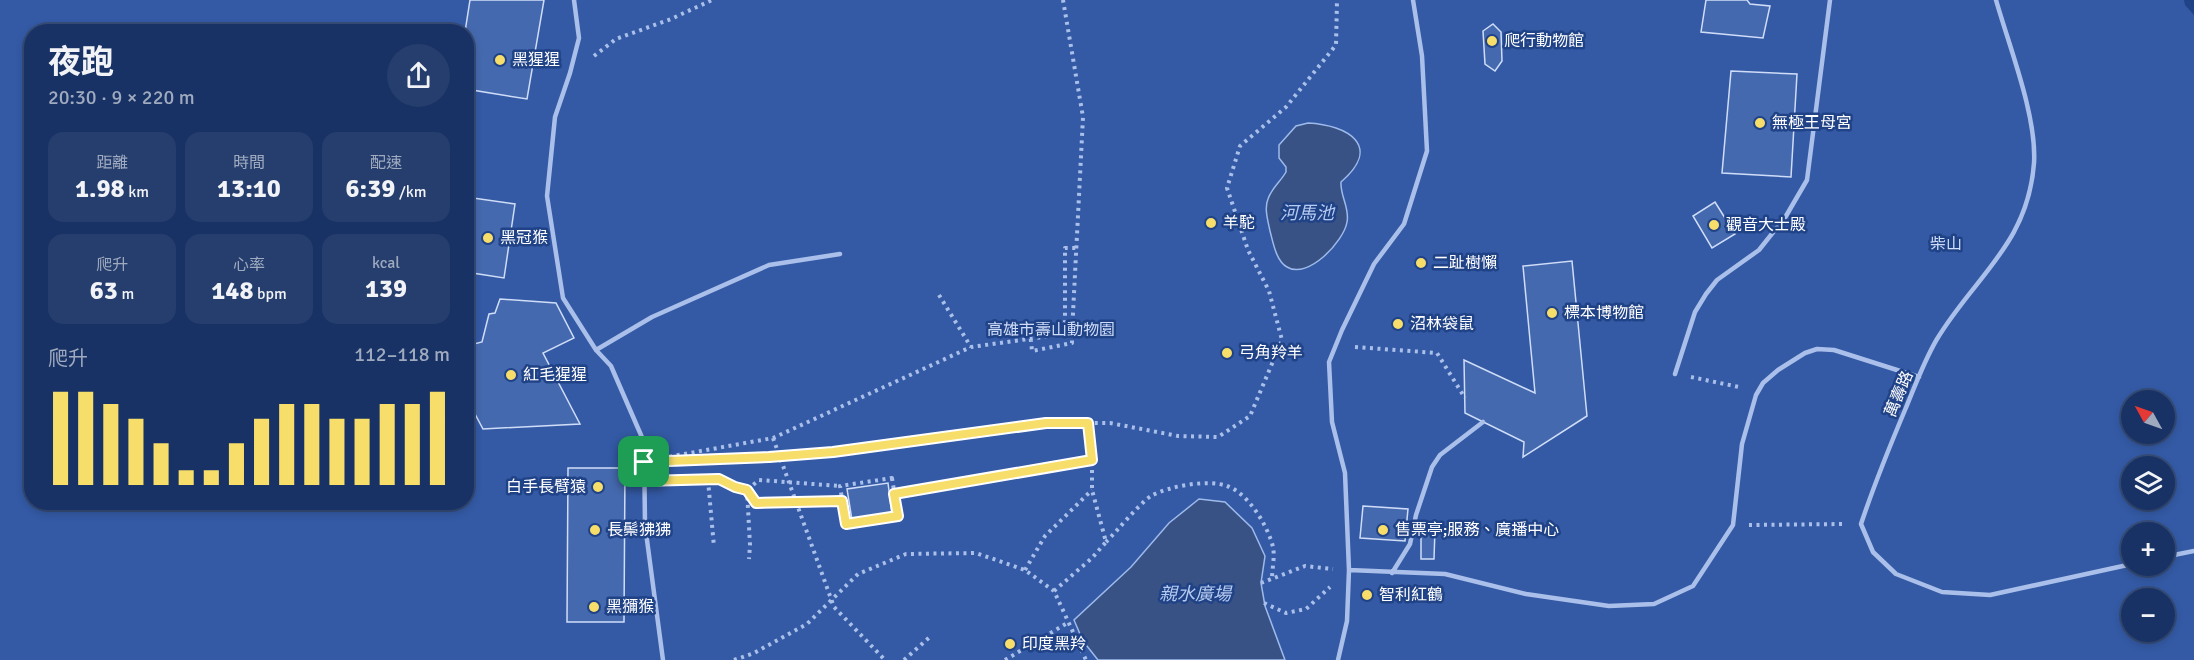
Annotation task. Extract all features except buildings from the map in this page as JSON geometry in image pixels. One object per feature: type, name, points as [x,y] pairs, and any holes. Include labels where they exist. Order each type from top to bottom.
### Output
[{"type":"lane","points":[[574,0],[579,38],[555,117],[546,196],[563,298],[596,351],[611,366],[644,442],[645,525],[663,660]]},
{"type":"lane","points":[[1338,660],[1347,621],[1349,570],[1345,473],[1332,422],[1329,362],[1374,264],[1404,224],[1427,151],[1422,56],[1413,0]]},
{"type":"lane","points":[[1675,374],[1695,312],[1706,294],[1717,280],[1759,250],[1786,216],[1807,180],[1830,0]]},
{"type":"lane","name":"萬壽路","points":[[1861,524],[1878,472],[1937,340],[1960,306],[2002,254],[2019,226],[2026,207],[2034,162],[2030,118],[1996,0]]},
{"type":"lane","points":[[596,351],[652,317],[769,265],[840,254]]},
{"type":"lane","points":[[1349,570],[1445,574],[1526,594],[1609,606],[1654,604],[1693,586],[1733,525],[1742,444],[1756,395],[1763,383],[1778,370],[1805,353],[1817,349],[1834,350],[1919,377]]},
{"type":"lane","points":[[1392,573],[1410,544],[1416,515],[1432,467],[1440,455],[1483,422]]},
{"type":"lane","points":[[1861,524],[1873,552],[1896,574],[1942,592],[1990,595],[2121,566]]},
{"type":"lane","points":[[2175,555],[2194,551]]},
{"type":"path","points":[[570,73],[616,39],[671,20],[712,0]]},
{"type":"path","points":[[1063,0],[1083,117],[1077,248],[1072,333],[1072,343],[1032,351],[1030,332],[1065,322],[1065,248],[1077,248]]},
{"type":"path","points":[[644,462],[769,457],[844,450],[1046,423],[1110,423],[1178,436],[1218,437],[1250,416],[1282,340],[1269,291],[1248,250],[1227,188],[1240,146],[1286,107],[1336,45],[1337,0]]},
{"type":"path","points":[[939,295],[971,346]]},
{"type":"path","points":[[644,462],[773,438],[971,346],[1072,333]]},
{"type":"path","points":[[1329,362],[1352,347],[1437,353],[1465,398]]},
{"type":"path","points":[[1675,374],[1746,388]]},
{"type":"path","points":[[1088,423],[1092,490],[1106,542]]},
{"type":"path","points":[[773,438],[834,607],[885,660]]},
{"type":"path","points":[[894,494],[1092,460]]},
{"type":"path","points":[[747,490],[759,480],[840,486],[892,478],[898,516],[846,524],[840,486]]},
{"type":"path","points":[[644,481],[719,479],[747,490],[756,503],[842,501]]},
{"type":"path","points":[[708,480],[714,547]]},
{"type":"path","points":[[1054,591],[1092,558],[1150,497],[1182,485],[1215,483],[1229,486],[1250,503],[1263,520],[1273,548],[1272,579]]},
{"type":"path","points":[[747,490],[749,559]]},
{"type":"path","points":[[1025,570],[1045,536],[1092,490]]},
{"type":"path","points":[[1733,525],[1861,524]]},
{"type":"path","points":[[734,660],[754,653],[807,624],[858,574],[906,554],[976,553],[1025,570],[1054,591],[1086,660]]},
{"type":"path","points":[[1261,583],[1305,566],[1349,570]]},
{"type":"path","points":[[1264,603],[1286,613],[1306,609],[1349,570]]},
{"type":"path","points":[[1005,660],[1069,622]]},
{"type":"path","points":[[904,660],[931,636]]},
{"type":"green space","name":"高雄市壽山動物園","points":[[0,0],[2184,0],[2185,5],[2194,15],[2194,660],[0,660]]},
{"type":"water","name":"河馬池","points":[[1308,123],[1336,128],[1347,133],[1360,148],[1359,158],[1353,169],[1341,182],[1348,217],[1344,230],[1324,256],[1305,268],[1295,270],[1283,264],[1278,256],[1270,231],[1266,206],[1271,192],[1286,172],[1286,167],[1279,158],[1279,145],[1296,126]]},
{"type":"water","name":"親水廣場","points":[[1199,499],[1225,502],[1252,528],[1265,556],[1261,583],[1265,606],[1285,660],[1098,660],[1083,641],[1074,620],[1131,567],[1169,523]]},
{"type":"place","name":"爬行動物館","points":[[1492,41]]},
{"type":"place","name":"黑猩猩","points":[[500,60]]},
{"type":"place","name":"無極王母宮","points":[[1760,123]]},
{"type":"place","name":"羊駝","points":[[1211,223]]},
{"type":"place","name":"觀音大士殿","points":[[1714,225]]},
{"type":"place","name":"黑冠猴","points":[[488,238]]},
{"type":"place","name":"二趾樹懶","points":[[1421,263]]},
{"type":"place","name":"標本博物館","points":[[1552,313]]},
{"type":"place","name":"沼林袋鼠","points":[[1398,324]]},
{"type":"place","name":"弓角羚羊","points":[[1227,353]]},
{"type":"place","name":"紅毛猩猩","points":[[511,375]]},
{"type":"place","name":"白手長臂猿","points":[[598,487]]},
{"type":"place","name":"長鬃狒狒","points":[[595,530]]},
{"type":"place","name":"售票亭;服務、廣播中心","points":[[1383,530]]},
{"type":"place","name":"智利紅鶴","points":[[1367,595]]},
{"type":"place","name":"黑獼猴","points":[[594,607]]},
{"type":"place","name":"印度黑羚","points":[[1010,644]]},
{"type":"route","points":[[1046,423],[1088,423],[1092,460],[894,494],[898,516],[846,524],[842,501],[756,503],[747,490],[719,479],[644,481],[644,462],[833,452],[1046,423]]},
{"type":"park label","name":"柴山","points":[[1946,244]]}]
